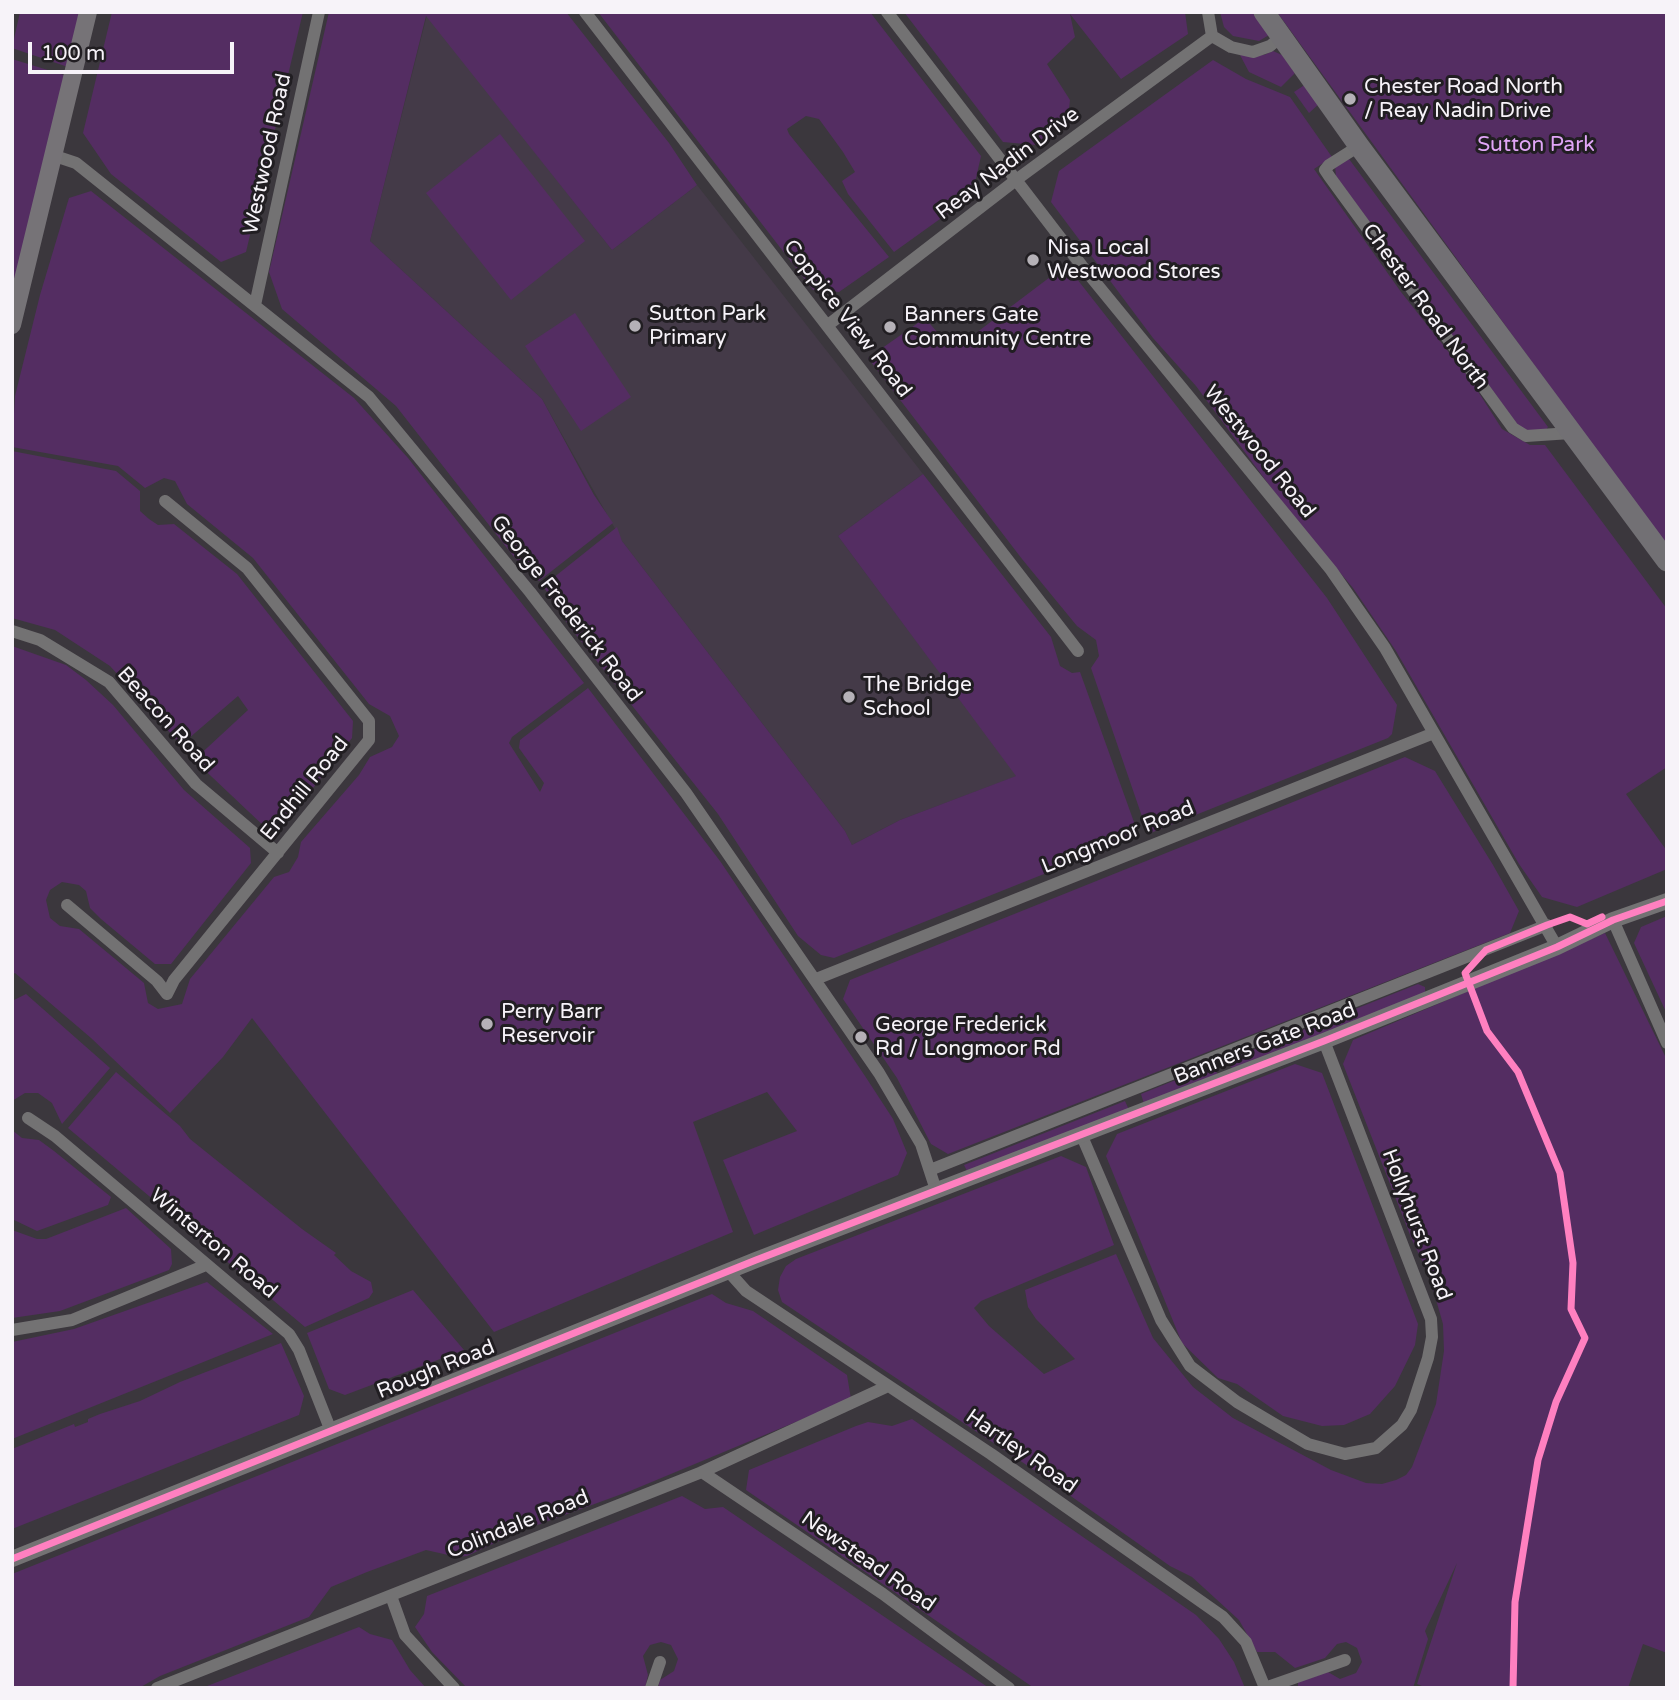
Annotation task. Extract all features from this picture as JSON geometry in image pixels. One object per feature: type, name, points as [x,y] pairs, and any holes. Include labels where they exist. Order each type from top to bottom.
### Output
[{"type":"highway","name":"Chester Road North","points":[[1264,12],[1359,146],[1667,561]]},
{"type":"main road","points":[[12,325],[88,12]]},
{"type":"street","name":"Westwood Road","points":[[255,305],[319,12]]},
{"type":"street","name":"Coppice View Road","points":[[585,12],[1078,651]]},
{"type":"street","name":"Westwood Road","points":[[887,12],[1016,180],[1331,570],[1385,648],[1547,925],[1557,947]]},
{"type":"street","points":[[1208,12],[1212,36],[1231,47],[1253,52],[1270,46],[1282,36]]},
{"type":"street","name":"Reay Nadin Drive","points":[[828,325],[1016,180],[1212,36]]},
{"type":"street","name":"Chester Road North","points":[[1359,146],[1325,170],[1513,428],[1526,436],[1571,433]]},
{"type":"street","name":"George Frederick Road","points":[[52,155],[76,163],[369,397],[530,592],[686,793],[816,979],[886,1085],[921,1144],[936,1190]]},
{"type":"street","name":"Endhill Road","points":[[68,905],[158,981],[174,980],[369,740],[369,721],[247,568],[164,501]]},
{"type":"street","name":"Beacon Road","points":[[12,631],[40,640],[109,682],[196,784],[278,853]]},
{"type":"street","name":"Longmoor Road","points":[[816,979],[1434,733]]},
{"type":"street","name":"Banners Gate Road","points":[[873,1214],[1324,1041],[1557,947],[1613,920],[1667,901]]},
{"type":"street","points":[[1613,920],[1667,1043]]},
{"type":"street","name":"Banners Gate Road","points":[[930,1170],[1547,925]]},
{"type":"street","name":"Hollyhurst Road","points":[[1081,1134],[1161,1320],[1190,1366],[1237,1402],[1308,1444],[1345,1454],[1376,1448],[1402,1425],[1411,1410],[1428,1357],[1432,1337],[1430,1319],[1324,1041]]},
{"type":"street","name":"Winterton Road","points":[[29,1118],[55,1136],[289,1334],[299,1350],[331,1431]]},
{"type":"street","name":"Rough Road","points":[[12,1559],[873,1214]]},
{"type":"street","points":[[12,1330],[72,1320],[206,1265]]},
{"type":"street","name":"Hartley Road","points":[[729,1272],[747,1291],[991,1454],[1223,1617],[1246,1642],[1265,1688]]},
{"type":"street","name":"Colindale Road","points":[[157,1688],[702,1472],[888,1386]]},
{"type":"street","name":"Newstead Road","points":[[702,1472],[883,1594],[1009,1688]]},
{"type":"street","points":[[391,1596],[405,1635],[454,1688]]},
{"type":"street","points":[[1265,1688],[1345,1660]]},
{"type":"street","points":[[651,1688],[660,1662]]},
{"type":"shaded area","name":"Sutton Park Primary","points":[[427,15],[612,250],[697,185],[923,474],[838,536],[1017,776],[900,820],[852,845],[845,831],[622,541],[542,399],[370,241]]},
{"type":"green space","points":[[20,12],[81,12],[68,67],[12,48]]},
{"type":"green space","points":[[112,12],[303,12],[246,252],[221,262],[111,174],[83,133]]},
{"type":"green space","points":[[329,12],[566,12],[669,143],[697,185],[612,250],[426,16],[370,241],[542,399],[594,495],[613,523],[539,581],[514,557],[396,406],[282,309],[269,272]]},
{"type":"green space","points":[[598,12],[870,12],[981,156],[972,196],[894,252],[848,194],[842,181],[855,172],[843,152],[819,119],[806,116],[787,129],[789,134],[889,257],[839,292],[813,290]]},
{"type":"green space","points":[[904,12],[1185,12],[1188,34],[1121,79],[1070,14],[1075,37],[1047,64],[1070,100],[1068,118],[1035,145],[1003,142]]},
{"type":"green space","points":[[1220,12],[1252,12],[1269,35],[1259,41],[1233,36],[1224,27]]},
{"type":"green space","name":"Sutton Park","points":[[1277,12],[1667,12],[1667,546],[1655,531]]},
{"type":"green space","points":[[1273,51],[1282,55],[1295,73],[1281,87],[1249,72],[1240,55],[1264,55]]},
{"type":"green space","points":[[12,59],[64,75],[12,308]]},
{"type":"green space","points":[[1213,60],[1246,79],[1290,97],[1332,157],[1314,169],[1401,292],[1470,379],[1502,429],[1530,445],[1545,445],[1667,609],[1667,767],[1626,794],[1667,851],[1667,869],[1577,907],[1542,897],[1519,864],[1396,651],[1353,588],[1292,516],[1196,386],[1153,338],[1051,202],[1059,171]]},
{"type":"green space","points":[[1306,84],[1320,103],[1309,113],[1294,92]]},
{"type":"green space","points":[[500,134],[585,241],[511,300],[426,193]]},
{"type":"green space","points":[[1349,159],[1548,427],[1545,431],[1537,433],[1520,428],[1336,176],[1335,166]]},
{"type":"green space","points":[[91,191],[354,398],[408,458],[584,683],[512,737],[509,743],[540,792],[544,783],[519,748],[520,740],[588,688],[720,861],[893,1119],[907,1153],[898,1175],[754,1235],[723,1160],[797,1131],[767,1092],[693,1122],[733,1232],[494,1332],[252,1018],[223,1057],[170,1113],[91,1038],[15,973],[12,975],[12,646],[66,665],[86,680],[113,705],[184,790],[250,848],[251,863],[171,964],[155,964],[101,919],[90,908],[86,891],[79,885],[62,882],[50,890],[46,900],[50,918],[60,926],[79,929],[144,983],[148,1003],[158,1009],[182,1004],[190,979],[274,877],[289,872],[298,857],[301,842],[359,775],[370,757],[392,747],[399,736],[390,716],[369,704],[253,558],[187,504],[175,481],[164,478],[145,488],[118,466],[12,447],[15,396],[40,295],[69,198]]},
{"type":"green space","points":[[1066,265],[1327,598],[1397,705],[1392,734],[1388,738],[1148,834],[1091,668],[1099,656],[1096,640],[1077,626],[1022,559],[868,358],[925,318],[950,347],[976,333]]},
{"type":"green space","points":[[575,313],[631,397],[581,431],[525,346]]},
{"type":"green space","points":[[12,451],[116,471],[140,491],[140,511],[149,519],[158,525],[174,524],[237,574],[353,721],[352,738],[284,825],[267,829],[194,760],[248,710],[238,696],[181,745],[110,666],[55,630],[12,618]]},
{"type":"green space","points":[[923,474],[1051,637],[1060,666],[1072,673],[1080,672],[1139,836],[834,958],[821,955],[798,936],[718,814],[569,626],[543,586],[617,527],[622,541],[845,831],[852,845],[900,820],[1016,776],[838,536]]},
{"type":"green space","points":[[1405,757],[1435,771],[1493,865],[1519,911],[1510,933],[948,1154],[931,1144],[897,1078],[843,999],[850,980]]},
{"type":"green space","points":[[1667,916],[1667,1014],[1634,943],[1641,927]]},
{"type":"green space","points":[[1605,933],[1667,1060],[1667,1653],[1643,1644],[1628,1688],[1427,1688],[1417,1684],[1457,1563],[1425,1631],[1428,1639],[1413,1688],[1298,1688],[1298,1682],[1328,1672],[1340,1679],[1356,1673],[1362,1662],[1357,1648],[1346,1642],[1337,1644],[1325,1658],[1295,1668],[1275,1652],[1257,1652],[1239,1620],[1192,1577],[1170,1566],[1031,1468],[782,1302],[778,1290],[780,1277],[786,1266],[796,1259],[1061,1156],[1086,1167],[1114,1245],[981,1301],[974,1308],[989,1326],[1044,1374],[1075,1359],[1036,1319],[1028,1307],[1025,1290],[1116,1254],[1153,1338],[1193,1387],[1233,1418],[1331,1470],[1366,1483],[1382,1484],[1396,1480],[1406,1475],[1412,1467],[1436,1404],[1444,1351],[1443,1324],[1429,1275],[1412,1240],[1343,1064],[1353,1040]]},
{"type":"green space","points":[[1418,984],[1425,987],[1425,994],[1234,1070],[1230,1066],[1230,1059]]},
{"type":"green space","points":[[26,994],[110,1068],[62,1124],[52,1103],[38,1093],[25,1093],[12,1101],[12,1001]]},
{"type":"green space","points":[[1295,1064],[1322,1073],[1418,1324],[1415,1345],[1395,1386],[1370,1414],[1344,1425],[1322,1426],[1283,1416],[1237,1384],[1218,1378],[1182,1343],[1106,1156],[1117,1134]]},
{"type":"green space","points":[[1213,1065],[1218,1075],[1144,1104],[1141,1094]]},
{"type":"green space","points":[[116,1072],[180,1126],[190,1139],[336,1253],[334,1255],[351,1271],[371,1282],[373,1292],[369,1298],[305,1327],[68,1128]]},
{"type":"green space","points":[[1125,1101],[1129,1110],[968,1173],[964,1165]]},
{"type":"green space","points":[[12,1130],[22,1138],[39,1140],[54,1151],[111,1197],[108,1205],[37,1231],[12,1219]]},
{"type":"green space","points":[[126,1208],[171,1249],[172,1264],[169,1270],[60,1311],[12,1318],[12,1230],[37,1239],[46,1239]]},
{"type":"green space","points":[[207,1282],[273,1334],[12,1439],[12,1342],[74,1329]]},
{"type":"green space","points":[[413,1290],[464,1350],[345,1395],[329,1389],[307,1333]]},
{"type":"green space","points":[[712,1294],[726,1303],[753,1311],[847,1375],[851,1399],[630,1491],[518,1532],[467,1556],[457,1557],[426,1550],[367,1572],[331,1587],[309,1617],[160,1676],[139,1688],[12,1688],[12,1574]]},
{"type":"green space","points":[[281,1343],[304,1396],[299,1415],[12,1529],[12,1449],[74,1424],[75,1427],[88,1422],[88,1419],[100,1414],[140,1401],[180,1382]]},
{"type":"green space","points":[[912,1419],[1196,1615],[1219,1639],[1234,1662],[1245,1688],[1034,1688],[746,1490],[749,1470],[868,1422],[892,1426]]},
{"type":"green space","points":[[682,1496],[705,1509],[723,1507],[989,1688],[658,1688],[660,1680],[674,1671],[678,1659],[671,1645],[661,1642],[650,1645],[643,1656],[648,1675],[645,1688],[467,1688],[432,1652],[415,1627],[424,1614],[427,1596]]},
{"type":"green space","points":[[359,1627],[370,1634],[392,1640],[410,1670],[426,1688],[202,1688]]},
{"type":"cycle path","points":[[12,1559],[756,1260],[1324,1041],[1557,947],[1613,920],[1667,901]]},
{"type":"cycle path","points":[[1513,1688],[1515,1602],[1538,1460],[1556,1402],[1585,1338],[1571,1309],[1573,1263],[1560,1173],[1518,1072],[1487,1031],[1465,973],[1486,950],[1547,925],[1570,917],[1587,924],[1602,917]]},
{"type":"place","name":"Chester Road North / Reay Nadin Drive","points":[[1350,99]]},
{"type":"place","name":"Nisa Local Westwood Stores","points":[[1033,260]]},
{"type":"place","name":"Sutton Park Primary","points":[[635,326]]},
{"type":"place","name":"Banners Gate Community Centre","points":[[890,327]]},
{"type":"place","name":"The Bridge School","points":[[849,697]]},
{"type":"place","name":"Perry Barr Reservoir","points":[[487,1024]]},
{"type":"place","name":"George Frederick Rd / Longmoor Rd","points":[[861,1037]]}]
